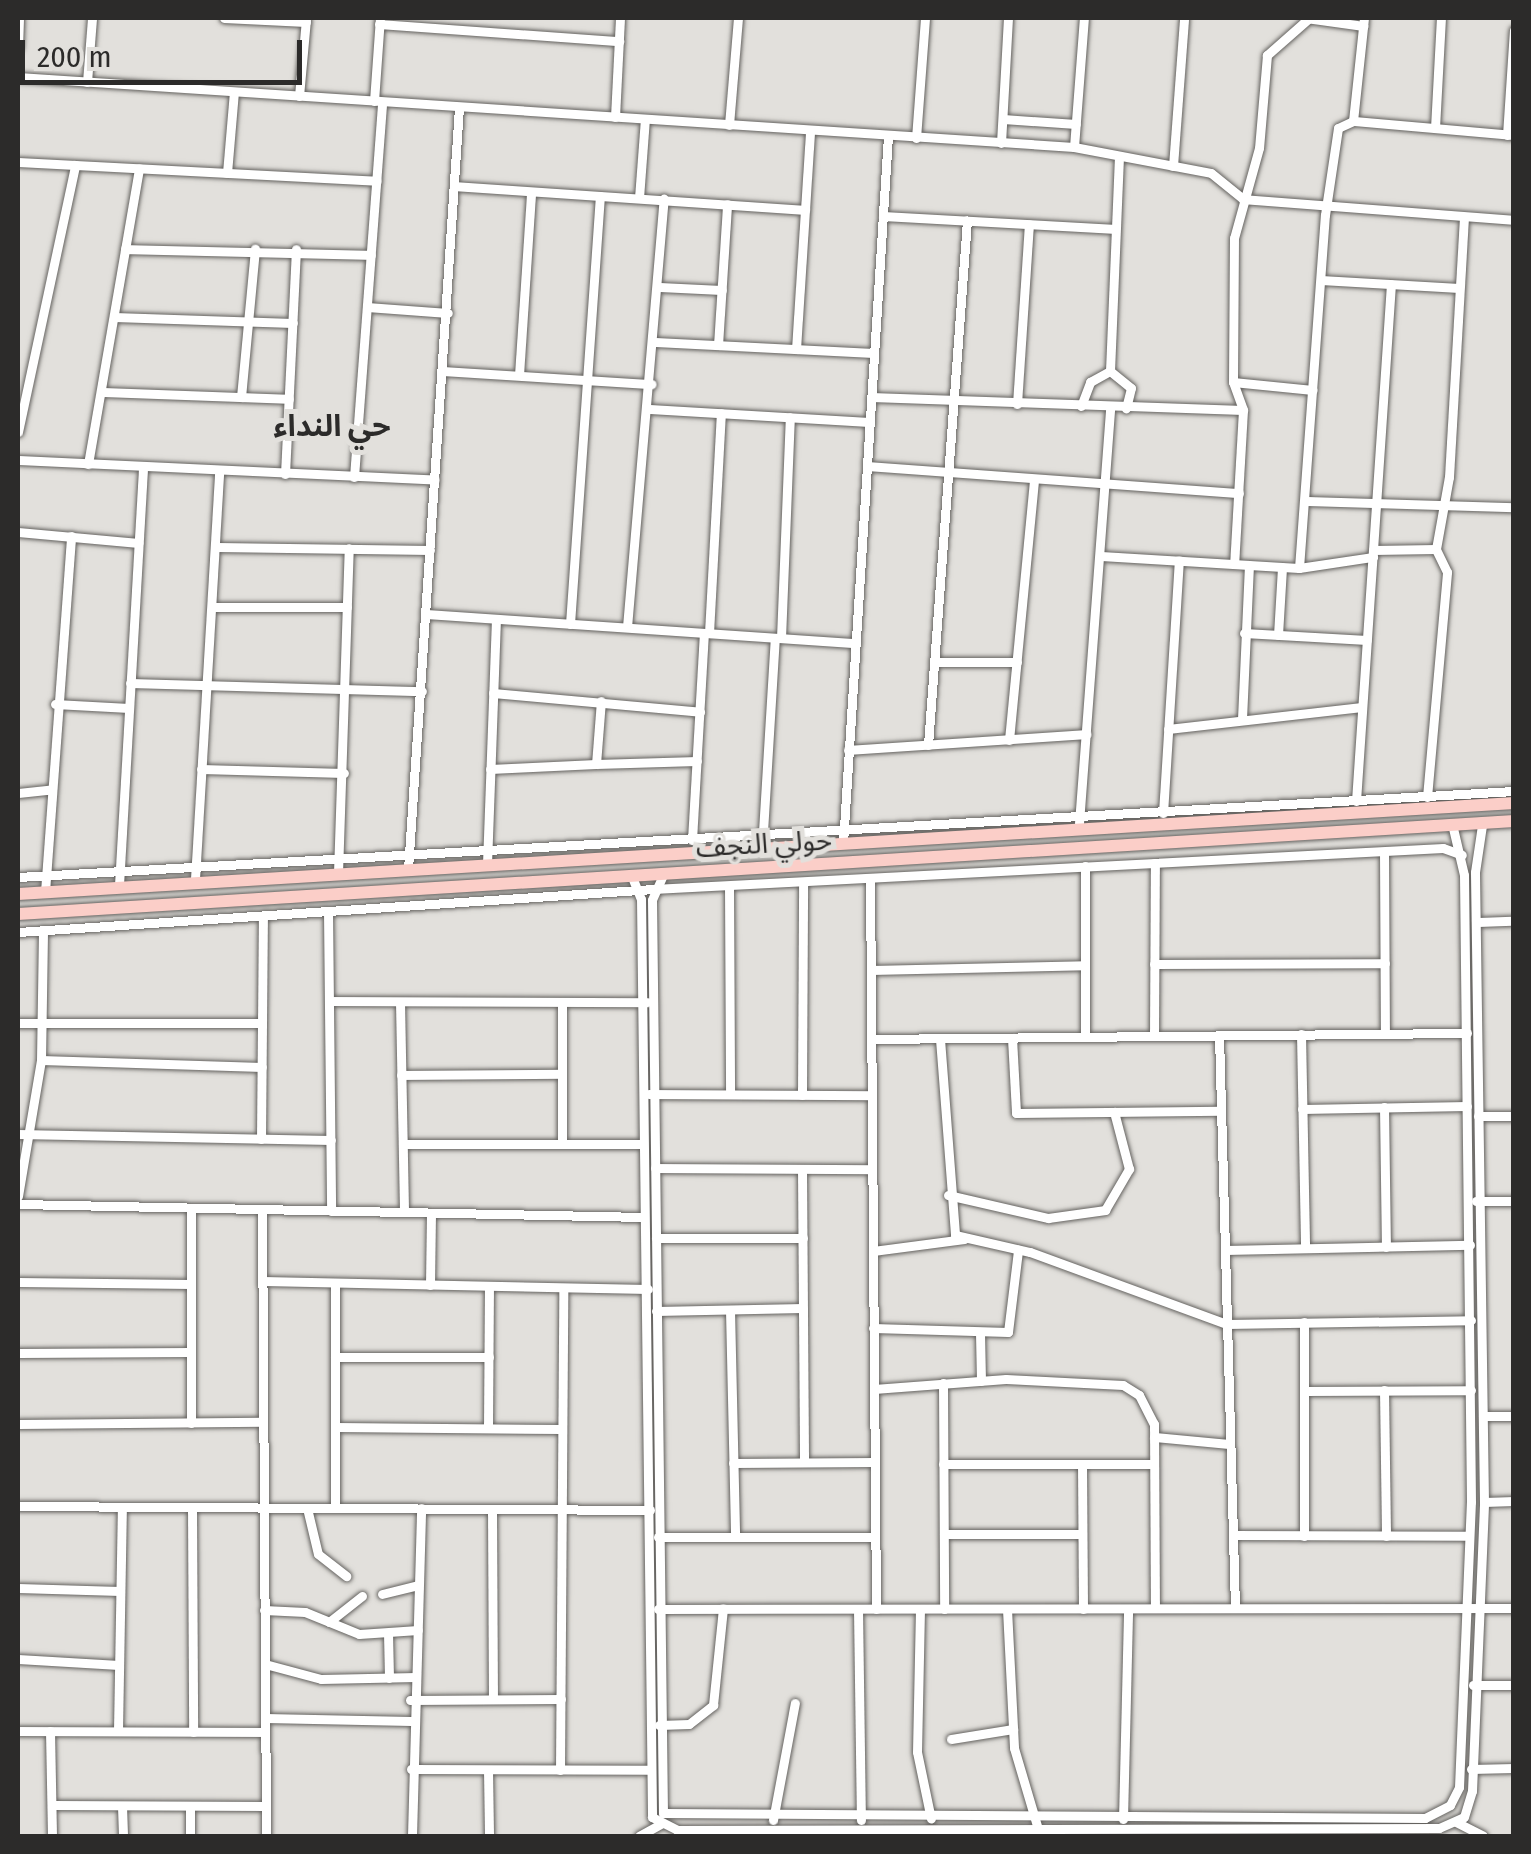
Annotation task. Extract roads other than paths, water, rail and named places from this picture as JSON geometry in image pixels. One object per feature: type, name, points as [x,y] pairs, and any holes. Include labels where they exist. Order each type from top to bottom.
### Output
[{"type":"main road","name":"حولي النجف","points":[[18,894],[120,878],[195,872],[338,873],[409,861],[692,852],[762,840],[907,840],[997,828],[1514,802]]},
{"type":"main road","name":"حولي النجف","points":[[18,914],[1453,828],[1514,821]]},
{"type":"main road","points":[[948,858],[949,837]]},
{"type":"main road","points":[[907,840],[909,860]]},
{"type":"street","points":[[18,47],[19,18]]},
{"type":"street","points":[[87,82],[92,18]]},
{"type":"street","points":[[224,18],[306,20],[299,96]]},
{"type":"street","points":[[615,118],[620,18]]},
{"type":"street","points":[[729,125],[738,18]]},
{"type":"street","points":[[916,138],[924,18]]},
{"type":"street","points":[[1001,143],[1008,18]]},
{"type":"street","points":[[1074,147],[1084,18]]},
{"type":"street","points":[[1173,166],[1184,18]]},
{"type":"street","points":[[1234,564],[1242,410],[1233,382],[1234,238],[1260,148],[1267,55],[1307,18],[1363,22],[1353,121]]},
{"type":"street","points":[[1435,128],[1442,18]]},
{"type":"street","points":[[354,477],[376,181],[380,21],[619,41]]},
{"type":"street","points":[[1299,568],[1321,280],[1338,128],[1353,121],[1510,135],[1514,30]]},
{"type":"street","points":[[18,78],[1074,147],[1119,160],[1211,174],[1243,199],[1514,220]]},
{"type":"street","points":[[227,173],[234,92]]},
{"type":"street","points":[[219,470],[216,607],[195,872],[338,858],[409,861],[459,107]]},
{"type":"street","points":[[1002,119],[1076,124]]},
{"type":"street","points":[[638,198],[644,120]]},
{"type":"street","points":[[796,349],[810,130]]},
{"type":"street","points":[[843,843],[888,136]]},
{"type":"street","points":[[1110,372],[1112,229],[1119,160]]},
{"type":"street","points":[[18,162],[376,181]]},
{"type":"street","points":[[18,432],[75,164]]},
{"type":"street","points":[[88,464],[139,168]]},
{"type":"street","points":[[454,186],[805,210]]},
{"type":"street","points":[[519,375],[531,192]]},
{"type":"street","points":[[570,624],[600,196]]},
{"type":"street","points":[[626,627],[650,410],[664,199]]},
{"type":"street","points":[[718,345],[726,204]]},
{"type":"street","points":[[883,216],[1112,229]]},
{"type":"street","points":[[1428,797],[1447,572],[1436,549],[1444,503],[1464,218]]},
{"type":"street","points":[[928,745],[951,473],[966,220]]},
{"type":"street","points":[[1017,404],[1029,224]]},
{"type":"street","points":[[126,249],[296,249],[371,255]]},
{"type":"street","points":[[241,398],[255,249]]},
{"type":"street","points":[[285,474],[296,249]]},
{"type":"street","points":[[1321,280],[1459,288]]},
{"type":"street","points":[[1356,801],[1391,284]]},
{"type":"street","points":[[659,286],[722,290]]},
{"type":"street","points":[[367,307],[448,312]]},
{"type":"street","points":[[114,317],[292,323]]},
{"type":"street","points":[[655,342],[874,353]]},
{"type":"street","points":[[443,371],[652,384]]},
{"type":"street","points":[[1080,406],[1090,382],[1110,372]]},
{"type":"street","points":[[1110,372],[1131,388],[1126,408]]},
{"type":"street","points":[[1233,382],[1313,390]]},
{"type":"street","points":[[101,392],[289,399]]},
{"type":"street","points":[[871,397],[1242,410]]},
{"type":"street","points":[[1110,408],[1109,484],[1079,823],[1162,813],[1218,815],[1356,801],[1514,792]]},
{"type":"street","points":[[650,410],[870,422]]},
{"type":"street","points":[[692,852],[722,413]]},
{"type":"street","points":[[762,840],[790,417]]},
{"type":"street","points":[[18,460],[435,480]]},
{"type":"street","points":[[18,877],[120,878],[143,466]]},
{"type":"street","points":[[868,466],[1239,493]]},
{"type":"street","points":[[1009,740],[1034,480]]},
{"type":"street","points":[[1307,501],[1514,507]]},
{"type":"street","points":[[18,532],[138,543]]},
{"type":"street","points":[[45,892],[55,704],[71,536]]},
{"type":"street","points":[[216,547],[430,550]]},
{"type":"street","points":[[338,873],[349,548]]},
{"type":"street","points":[[1102,556],[1299,568],[1373,553],[1436,549]]},
{"type":"street","points":[[1162,813],[1179,561]]},
{"type":"street","points":[[1242,719],[1249,565]]},
{"type":"street","points":[[1278,635],[1282,567]]},
{"type":"street","points":[[216,607],[348,608]]},
{"type":"street","points":[[427,614],[856,643]]},
{"type":"street","points":[[496,619],[487,857],[692,837],[762,840],[844,826],[997,828]]},
{"type":"street","points":[[1244,633],[1366,640]]},
{"type":"street","points":[[934,662],[1017,662]]},
{"type":"street","points":[[130,684],[422,691]]},
{"type":"street","points":[[493,693],[700,712]]},
{"type":"street","points":[[596,764],[601,702]]},
{"type":"street","points":[[55,704],[129,708]]},
{"type":"street","points":[[1168,729],[1362,706]]},
{"type":"street","points":[[848,750],[1086,734]]},
{"type":"street","points":[[490,769],[697,761]]},
{"type":"street","points":[[201,769],[344,773]]},
{"type":"street","points":[[18,793],[49,790]]},
{"type":"street","points":[[1053,1828],[1123,1819],[1443,1811],[1459,1787],[1463,1608],[1469,1536],[1470,1245],[1478,1116],[1476,922],[1482,825]]},
{"type":"street","points":[[1453,828],[1462,856],[1484,1502],[1472,1685],[1469,1809],[1456,1822]]},
{"type":"street","points":[[18,932],[653,889],[1085,866],[1384,852],[1462,856]]},
{"type":"street","points":[[1384,852],[1385,1034]]},
{"type":"street","points":[[1154,1036],[1155,863]]},
{"type":"street","points":[[1085,866],[1085,1037]]},
{"type":"street","points":[[663,875],[653,889],[659,1770],[671,1826]]},
{"type":"street","points":[[632,877],[640,890],[642,1002],[646,1807],[671,1826],[748,1833],[1040,1828],[1349,1833],[1456,1822],[1483,1836]]},
{"type":"street","points":[[870,878],[876,1609]]},
{"type":"street","points":[[802,1095],[803,882]]},
{"type":"street","points":[[729,886],[730,1094]]},
{"type":"street","points":[[328,912],[332,1211]]},
{"type":"street","points":[[262,1138],[263,917]]},
{"type":"street","points":[[1476,922],[1514,921]]},
{"type":"street","points":[[18,1196],[41,1060],[44,930]]},
{"type":"street","points":[[1154,964],[1384,963]]},
{"type":"street","points":[[871,970],[1085,964]]},
{"type":"street","points":[[329,1000],[654,1002]]},
{"type":"street","points":[[400,1002],[404,1212]]},
{"type":"street","points":[[562,1002],[562,1144]]},
{"type":"street","points":[[18,1023],[262,1023]]},
{"type":"street","points":[[871,1040],[1467,1032]]},
{"type":"street","points":[[1301,1034],[1305,1248]]},
{"type":"street","points":[[1218,1035],[1235,1608]]},
{"type":"street","points":[[940,1038],[950,1228],[964,1240]]},
{"type":"street","points":[[1012,1038],[1012,1111],[1221,1112]]},
{"type":"street","points":[[41,1060],[262,1068]]},
{"type":"street","points":[[402,1074],[562,1074]]},
{"type":"street","points":[[643,1094],[872,1096]]},
{"type":"street","points":[[1302,1109],[1468,1106]]},
{"type":"street","points":[[1384,1108],[1386,1247]]},
{"type":"street","points":[[948,1194],[1048,1218],[1104,1210],[1129,1169],[1114,1112]]},
{"type":"street","points":[[1478,1116],[1514,1116]]},
{"type":"street","points":[[18,1134],[331,1140]]},
{"type":"street","points":[[403,1144],[643,1144]]},
{"type":"street","points":[[656,1168],[872,1169]]},
{"type":"street","points":[[802,1169],[804,1462]]},
{"type":"street","points":[[1475,1201],[1514,1201]]},
{"type":"street","points":[[18,1204],[643,1218]]},
{"type":"street","points":[[190,1423],[191,1208]]},
{"type":"street","points":[[262,1210],[266,1836]]},
{"type":"street","points":[[430,1285],[431,1213]]},
{"type":"street","points":[[656,1238],[803,1238]]},
{"type":"street","points":[[873,1251],[964,1240],[1018,1250],[1227,1324],[1471,1320]]},
{"type":"street","points":[[1224,1250],[1470,1245]]},
{"type":"street","points":[[874,1328],[980,1332],[1014,1325],[1018,1250]]},
{"type":"street","points":[[263,1281],[656,1290]]},
{"type":"street","points":[[18,1282],[191,1284]]},
{"type":"street","points":[[335,1283],[335,1508]]},
{"type":"street","points":[[488,1428],[489,1286]]},
{"type":"street","points":[[560,1770],[563,1288]]},
{"type":"street","points":[[656,1311],[803,1308]]},
{"type":"street","points":[[730,1310],[734,1537]]},
{"type":"street","points":[[1304,1322],[1304,1536]]},
{"type":"street","points":[[980,1332],[981,1380]]},
{"type":"street","points":[[18,1353],[191,1352]]},
{"type":"street","points":[[335,1357],[489,1357]]},
{"type":"street","points":[[874,1389],[981,1380],[1123,1384],[1148,1409],[1154,1437],[1155,1608]]},
{"type":"street","points":[[943,1383],[944,1609]]},
{"type":"street","points":[[1384,1390],[1386,1536]]},
{"type":"street","points":[[1304,1391],[1471,1390]]},
{"type":"street","points":[[1483,1416],[1514,1416]]},
{"type":"street","points":[[18,1424],[263,1422]]},
{"type":"street","points":[[335,1427],[562,1428]]},
{"type":"street","points":[[1154,1437],[1230,1444]]},
{"type":"street","points":[[733,1463],[874,1462]]},
{"type":"street","points":[[943,1464],[1154,1464]]},
{"type":"street","points":[[1082,1464],[1083,1608]]},
{"type":"street","points":[[1484,1502],[1514,1501]]},
{"type":"street","points":[[18,1506],[657,1510]]},
{"type":"street","points":[[118,1731],[122,1507]]},
{"type":"street","points":[[192,1507],[193,1732]]},
{"type":"street","points":[[307,1508],[318,1554],[346,1576]]},
{"type":"street","points":[[412,1836],[410,1700],[416,1677],[420,1508]]},
{"type":"street","points":[[492,1509],[493,1699]]},
{"type":"street","points":[[944,1534],[1082,1534]]},
{"type":"street","points":[[658,1537],[875,1536]]},
{"type":"street","points":[[1233,1536],[1469,1536]]},
{"type":"street","points":[[382,1594],[419,1585]]},
{"type":"street","points":[[18,1588],[120,1591]]},
{"type":"street","points":[[329,1622],[362,1596]]},
{"type":"street","points":[[1123,1819],[1128,1608]]},
{"type":"street","points":[[658,1610],[1514,1608]]},
{"type":"street","points":[[659,1725],[690,1724],[713,1705],[723,1609]]},
{"type":"street","points":[[858,1609],[861,1820]]},
{"type":"street","points":[[920,1609],[917,1752],[931,1820]]},
{"type":"street","points":[[1007,1609],[1013,1729],[1040,1828]]},
{"type":"street","points":[[264,1610],[388,1634],[418,1630]]},
{"type":"street","points":[[388,1634],[389,1678]]},
{"type":"street","points":[[18,1659],[119,1665]]},
{"type":"street","points":[[265,1664],[321,1679],[416,1677]]},
{"type":"street","points":[[1472,1685],[1514,1685]]},
{"type":"street","points":[[410,1700],[561,1699]]},
{"type":"street","points":[[774,1820],[795,1702]]},
{"type":"street","points":[[265,1718],[410,1721]]},
{"type":"street","points":[[951,1739],[1013,1729]]},
{"type":"street","points":[[18,1731],[265,1732]]},
{"type":"street","points":[[50,1731],[52,1836]]},
{"type":"street","points":[[1471,1768],[1514,1768]]},
{"type":"street","points":[[411,1770],[659,1770]]},
{"type":"street","points":[[488,1770],[489,1836]]},
{"type":"street","points":[[52,1806],[266,1806]]},
{"type":"street","points":[[122,1806],[123,1836]]},
{"type":"street","points":[[190,1806],[190,1836]]},
{"type":"street","points":[[639,1836],[671,1826],[774,1820],[931,1820],[1040,1828]]},
{"type":"district","name":"حي النداء","points":[[332,426]]}]
